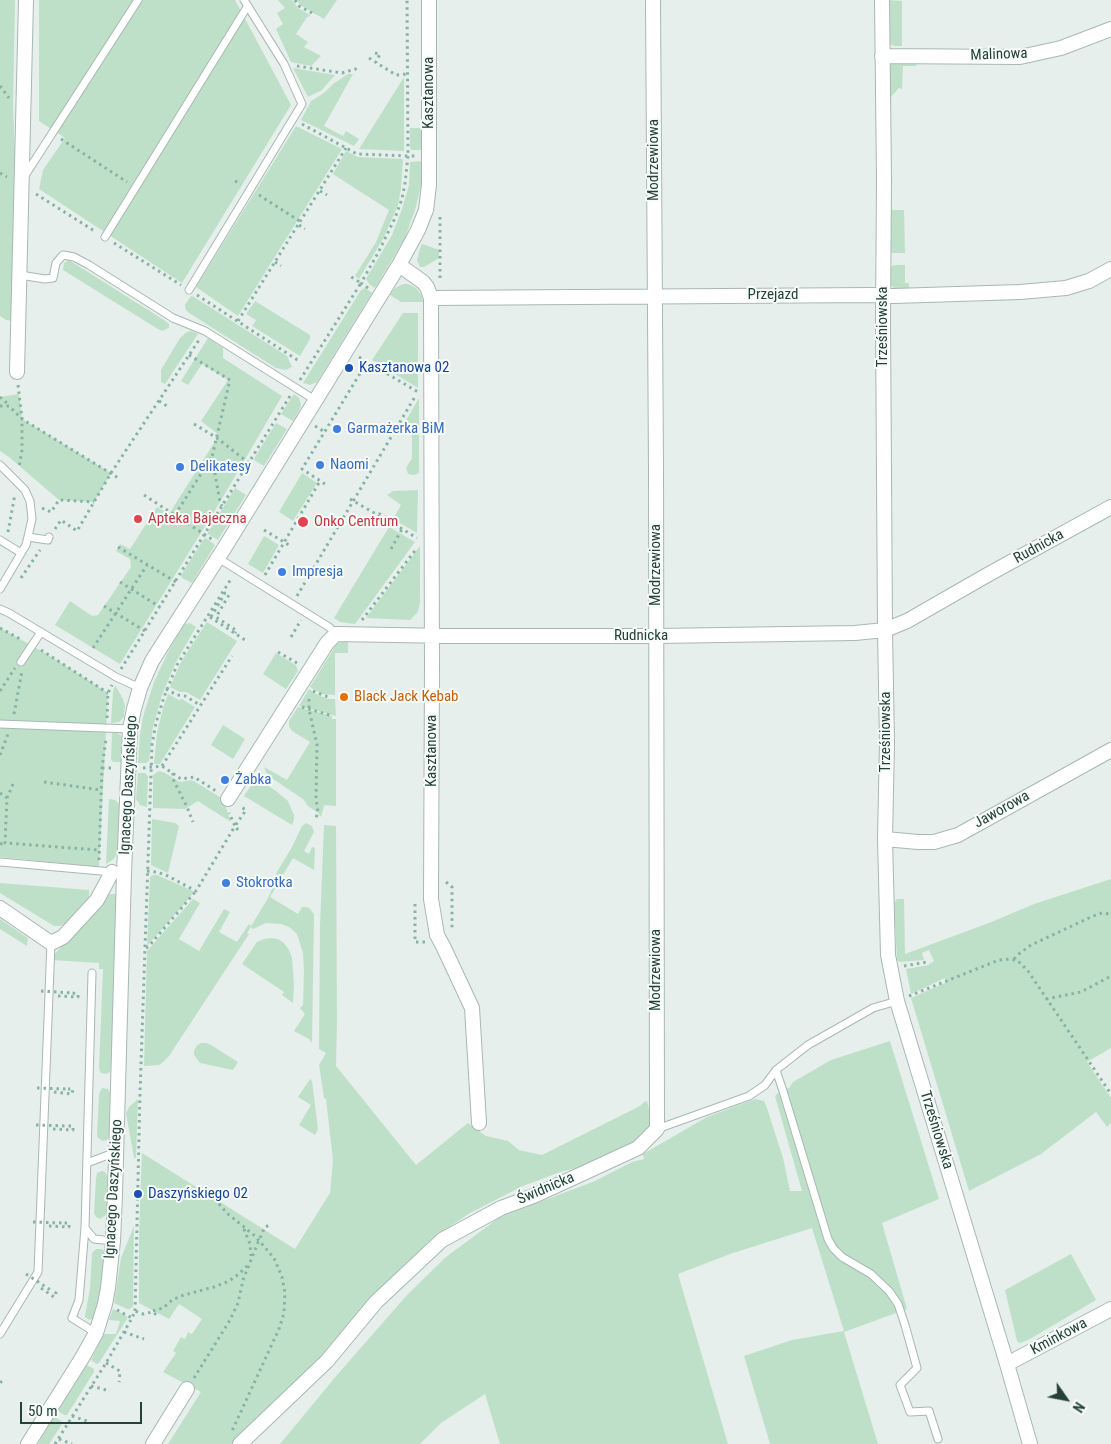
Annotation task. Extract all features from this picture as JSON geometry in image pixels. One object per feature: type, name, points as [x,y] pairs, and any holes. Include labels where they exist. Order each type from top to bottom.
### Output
[{"type":"street","points":[[17,372],[26,0]]},
{"type":"street","name":"Kasztanowa","points":[[429,0],[429,185]]},
{"type":"street","name":"Modrzewiowa","points":[[653,0],[657,1129]]},
{"type":"street","name":"Trześniowska","points":[[882,0],[887,743],[885,840],[888,955],[903,998],[1030,1444]]},
{"type":"street","name":"Malinowa","points":[[882,56],[1020,57],[1061,48],[1111,29]]},
{"type":"street","name":"Ignacego Daszyńskiego","points":[[28,1444],[96,1333],[107,1296],[112,1241],[116,1152],[112,872],[130,729],[140,688],[152,661],[399,265],[418,230],[426,210],[429,185]]},
{"type":"street","points":[[399,265],[423,282],[431,298]]},
{"type":"street","name":"Przejazd","points":[[431,298],[903,296],[1054,290],[1076,285],[1111,269]]},
{"type":"street","name":"Kasztanowa","points":[[431,298],[432,899],[437,935],[472,1008],[478,1123]]},
{"type":"street","name":"Rudnicka","points":[[336,634],[656,636],[855,633],[885,630],[907,621],[1111,507]]},
{"type":"street","points":[[228,799],[327,643],[336,634]]},
{"type":"street","name":"Jaworowa","points":[[885,840],[934,842],[958,835],[1111,750]]},
{"type":"street","points":[[0,908],[51,943],[63,937],[97,900],[112,872]]},
{"type":"street","name":"Świdnicka","points":[[240,1444],[327,1361],[376,1302],[442,1240],[502,1208],[536,1195],[638,1148],[657,1129]]},
{"type":"street","name":"Kminkowa","points":[[1007,1364],[1111,1309]]},
{"type":"street","points":[[153,1444],[188,1389]]},
{"type":"lane","points":[[22,184],[138,0]]},
{"type":"lane","points":[[189,290],[302,104],[284,64],[247,8],[244,0]]},
{"type":"lane","points":[[105,237],[247,8]]},
{"type":"lane","points":[[20,275],[45,279],[53,278],[56,263],[63,255],[74,257],[173,318],[205,331],[315,400]]},
{"type":"lane","points":[[0,465],[24,490],[30,501],[32,519],[26,545],[0,589]]},
{"type":"lane","points":[[28,537],[49,538]]},
{"type":"lane","points":[[0,540],[21,553]]},
{"type":"lane","points":[[221,552],[260,584],[329,627],[336,634]]},
{"type":"lane","points":[[0,609],[116,677],[140,688]]},
{"type":"lane","points":[[21,662],[41,632]]},
{"type":"lane","points":[[0,724],[130,729]]},
{"type":"lane","points":[[0,862],[112,872]]},
{"type":"lane","points":[[0,1334],[38,1272],[51,943]]},
{"type":"lane","points":[[92,973],[85,1228],[79,1300],[72,1318],[96,1333]]},
{"type":"lane","name":"Świdnicka","points":[[657,1129],[749,1096],[765,1085],[776,1070],[808,1045],[873,1008],[903,998]]},
{"type":"lane","points":[[776,1070],[828,1239],[833,1248],[842,1257],[871,1274],[889,1291],[898,1304],[917,1368],[900,1385],[910,1412],[929,1411],[938,1439]]},
{"type":"lane","points":[[87,1163],[116,1152]]},
{"type":"lane","points":[[85,1228],[94,1239],[112,1241]]},
{"type":"path","points":[[294,0],[299,6],[312,13]]},
{"type":"path","points":[[292,118],[357,154],[408,156],[407,0]]},
{"type":"path","points":[[375,53],[380,54],[376,62]]},
{"type":"path","points":[[369,58],[396,75],[407,74]]},
{"type":"path","points":[[284,64],[342,73],[359,68]]},
{"type":"path","points":[[0,86],[13,105]]},
{"type":"path","points":[[52,134],[136,188]]},
{"type":"path","points":[[238,321],[346,148]]},
{"type":"path","points":[[22,184],[299,361]]},
{"type":"path","points":[[250,189],[305,229]]},
{"type":"path","points":[[320,191],[327,195]]},
{"type":"path","points":[[275,262],[281,266]]},
{"type":"path","points":[[112,872],[99,850],[102,768],[107,729],[108,693],[116,677],[360,283],[348,275]]},
{"type":"path","points":[[18,583],[60,520],[77,531],[111,474],[205,331]]},
{"type":"path","points":[[176,516],[212,457],[230,380],[189,355]]},
{"type":"path","points":[[298,595],[310,570],[418,392],[356,355]]},
{"type":"path","points":[[325,484],[302,469],[367,362]]},
{"type":"path","points":[[0,397],[22,419],[120,479]]},
{"type":"path","points":[[159,401],[170,408]]},
{"type":"path","points":[[334,403],[340,407]]},
{"type":"path","points":[[0,406],[9,406]]},
{"type":"path","points":[[194,424],[217,438],[248,463]]},
{"type":"path","points":[[312,424],[325,432]]},
{"type":"path","points":[[212,457],[222,506]]},
{"type":"path","points":[[260,584],[320,480]]},
{"type":"path","points":[[144,495],[205,534],[221,552]]},
{"type":"path","points":[[30,501],[51,512],[59,500],[94,502]]},
{"type":"path","points":[[352,500],[376,515]]},
{"type":"path","points":[[366,509],[376,515],[380,514],[412,535]]},
{"type":"path","points":[[391,550],[402,529]]},
{"type":"path","points":[[264,530],[289,544]]},
{"type":"path","points":[[360,622],[422,541]]},
{"type":"path","points":[[118,547],[176,582]]},
{"type":"path","points":[[93,648],[147,565]]},
{"type":"path","points":[[55,1444],[135,1311],[140,1093],[152,745],[166,689],[177,665],[234,574]]},
{"type":"path","points":[[120,582],[160,607]]},
{"type":"path","points":[[209,616],[226,593],[229,596],[216,617],[237,631],[236,633]]},
{"type":"path","points":[[104,606],[145,631]]},
{"type":"path","points":[[209,616],[245,640]]},
{"type":"path","points":[[291,637],[298,625]]},
{"type":"path","points":[[0,628],[32,645],[108,693]]},
{"type":"path","points":[[162,766],[232,656]]},
{"type":"path","points":[[0,691],[19,661],[21,662],[23,664],[12,724],[0,755]]},
{"type":"path","points":[[309,688],[309,709],[317,745],[316,798],[318,812],[315,821]]},
{"type":"path","points":[[166,689],[176,696],[184,696],[200,705]]},
{"type":"path","points":[[326,696],[331,697]]},
{"type":"path","points":[[290,703],[333,716]]},
{"type":"path","points":[[151,768],[162,766],[181,779]]},
{"type":"path","points":[[172,773],[193,822]]},
{"type":"path","points":[[44,782],[102,790]]},
{"type":"path","points":[[5,843],[6,798],[13,784]]},
{"type":"path","points":[[0,793],[6,798]]},
{"type":"path","points":[[145,949],[196,891],[235,826],[225,802],[228,799]]},
{"type":"path","points":[[0,844],[99,850]]},
{"type":"path","points":[[147,872],[157,872],[168,876],[196,891]]},
{"type":"path","points":[[443,879],[452,887],[452,942],[443,946]]},
{"type":"path","points":[[1014,959],[1031,945],[1093,916],[1102,913],[1111,914]]},
{"type":"path","points":[[903,998],[1004,958],[1014,959],[1028,971],[1111,1094]]},
{"type":"path","points":[[1046,999],[1081,992],[1111,976]]},
{"type":"path","points":[[40,991],[78,994],[78,997],[66,996]]},
{"type":"path","points":[[37,1088],[73,1089],[72,1094],[62,1093]]},
{"type":"path","points":[[36,1125],[73,1126],[73,1130],[61,1130]]},
{"type":"path","points":[[216,1192],[215,1197],[218,1203],[259,1240],[274,1258],[279,1267],[285,1293],[284,1313],[279,1329],[231,1433]]},
{"type":"path","points":[[32,1222],[69,1223],[69,1227],[57,1226]]},
{"type":"path","points":[[188,1389],[230,1320],[238,1303],[243,1280],[264,1227],[270,1225]]},
{"type":"path","points":[[135,1311],[144,1314],[152,1312],[163,1308],[172,1300],[214,1287],[229,1281],[239,1274],[250,1264],[252,1254],[244,1228]]},
{"type":"path","points":[[26,1274],[56,1293],[54,1297],[44,1290]]},
{"type":"path","points":[[152,1312],[157,1315]]},
{"type":"path","points":[[124,1332],[144,1339]]},
{"type":"path","points":[[106,1362],[120,1371],[119,1382]]},
{"type":"path","points":[[91,1386],[110,1391]]},
{"type":"path","points":[[72,1416],[90,1422]]},
{"type":"path","points":[[59,1438],[72,1444]]},
{"type":"green space","points":[[0,0],[15,0],[13,105],[16,183],[13,321],[6,320],[0,316]]},
{"type":"green space","points":[[39,0],[235,0],[291,105],[182,283],[39,189],[43,170],[65,138],[39,121]]},
{"type":"green space","points":[[278,0],[292,0],[298,8],[310,15],[296,34],[308,42],[304,47],[321,56],[311,66],[291,62],[276,29],[283,24],[277,13],[285,8]]},
{"type":"green space","points":[[297,0],[337,0],[324,19],[300,5]]},
{"type":"green space","points":[[888,0],[902,1],[902,46],[894,46],[888,43]]},
{"type":"green space","points":[[891,62],[914,62],[917,66],[903,66],[902,89],[899,88],[889,99],[888,65]]},
{"type":"green space","points":[[293,68],[335,75],[322,90],[308,97]]},
{"type":"green space","points":[[348,74],[353,74],[324,126],[343,136],[346,131],[359,139],[354,146],[301,120],[311,101]]},
{"type":"green space","points":[[404,77],[404,151],[359,149]]},
{"type":"green space","points":[[296,126],[342,149],[238,316],[196,287]]},
{"type":"green space","points":[[410,128],[423,128],[423,150],[412,150],[410,148]]},
{"type":"green space","points":[[346,151],[358,157],[403,159],[398,205],[384,237],[359,279],[355,276],[376,242],[389,210],[333,174]]},
{"type":"green space","points":[[423,161],[421,186],[405,238],[375,288],[366,279],[392,235],[402,209],[409,185],[410,162]]},
{"type":"green space","points":[[889,210],[904,210],[905,253],[890,253]]},
{"type":"green space","points":[[421,245],[439,250],[439,258],[424,267],[420,267],[417,260]]},
{"type":"green space","points":[[69,260],[164,320],[169,324],[169,328],[162,331],[158,329],[63,270],[64,263]]},
{"type":"green space","points":[[894,265],[905,265],[905,283],[909,283],[909,290],[895,289],[891,285],[889,268]]},
{"type":"green space","points":[[403,284],[416,288],[422,296],[423,302],[401,302],[390,295],[395,288]]},
{"type":"green space","points":[[365,288],[372,293],[317,382],[310,385],[303,383],[361,290]]},
{"type":"green space","points":[[191,296],[287,356],[292,367],[286,370],[276,368],[189,313],[185,305]]},
{"type":"green space","points":[[255,301],[310,335],[310,339],[300,356],[252,326],[256,320],[246,314]]},
{"type":"green space","points":[[403,313],[418,313],[418,388],[372,360]]},
{"type":"green space","points":[[191,331],[198,334],[165,384],[161,382],[161,370],[180,338]]},
{"type":"green space","points":[[208,338],[223,348],[223,358],[282,396],[220,502],[120,664],[55,625],[70,601],[92,616],[98,615],[131,567],[130,559],[116,551],[120,544],[130,549],[157,507],[169,514],[219,435],[201,421],[228,380],[202,364],[188,385],[181,381]]},
{"type":"green space","points":[[19,394],[22,419],[111,473],[94,502],[59,500],[0,451],[0,397]]},
{"type":"green space","points":[[294,394],[299,398],[301,405],[293,421],[281,414]]},
{"type":"green space","points":[[419,398],[419,473],[414,475],[408,474],[406,468],[412,458],[412,435],[401,429]]},
{"type":"green space","points":[[276,423],[287,429],[264,466],[254,460]]},
{"type":"green space","points":[[302,473],[317,483],[293,521],[279,512]]},
{"type":"green space","points":[[235,488],[246,495],[218,540],[208,534],[208,532]]},
{"type":"green space","points":[[418,490],[417,533],[393,519],[401,505],[387,495],[393,491]]},
{"type":"green space","points":[[389,527],[415,542],[355,624],[340,622],[334,618]]},
{"type":"green space","points":[[264,536],[279,545],[263,573],[248,564]]},
{"type":"green space","points":[[206,538],[215,545],[192,583],[182,578],[181,575]]},
{"type":"green space","points":[[420,546],[420,603],[418,612],[410,620],[366,618]]},
{"type":"green space","points":[[207,622],[237,641],[200,700],[186,692],[180,692],[170,687],[181,662]]},
{"type":"green space","points":[[190,623],[196,627],[176,662],[162,695],[153,727],[149,761],[138,763],[143,717],[154,682],[180,631],[185,624]]},
{"type":"green space","points":[[0,628],[47,654],[108,693],[99,867],[0,857]]},
{"type":"green space","points":[[348,640],[348,653],[335,653],[335,695],[322,694],[310,687],[336,645]]},
{"type":"green space","points":[[276,653],[296,665],[298,671],[286,689],[263,674]]},
{"type":"green space","points":[[115,685],[125,705],[124,717],[119,722],[111,723],[113,692]]},
{"type":"green space","points":[[309,689],[328,699],[335,699],[336,716],[299,706]]},
{"type":"green space","points":[[168,694],[179,700],[182,699],[195,707],[160,764],[154,764],[157,733]]},
{"type":"green space","points":[[298,707],[332,716],[332,719],[336,719],[336,806],[324,805],[321,817],[303,799],[270,777],[264,767],[287,780],[310,742],[292,731],[289,726],[289,721]]},
{"type":"green space","points":[[223,725],[245,739],[233,759],[211,745]]},
{"type":"green space","points":[[112,733],[122,736],[122,762],[113,762],[111,759]]},
{"type":"green space","points":[[159,771],[180,782],[192,780],[223,799],[231,822],[198,801],[185,809],[153,808],[153,775]]},
{"type":"green space","points":[[138,773],[145,773],[148,776],[147,807],[140,805],[136,799]]},
{"type":"green space","points":[[256,778],[288,801],[294,815],[292,825],[244,796]]},
{"type":"green space","points":[[109,799],[115,800],[120,805],[119,849],[114,859],[106,864]]},
{"type":"green space","points":[[152,819],[175,823],[179,826],[168,873],[151,865]]},
{"type":"green space","points":[[306,823],[312,826],[314,832],[304,851],[309,854],[312,847],[315,848],[314,870],[293,858],[270,897],[298,914],[302,907],[306,907],[314,914],[312,1043],[309,1039],[294,1031],[305,1014],[300,1008],[303,1005],[304,971],[303,953],[297,934],[289,927],[281,924],[266,923],[253,929],[251,927],[247,933],[249,934],[169,1056],[159,1065],[144,1066],[147,951],[193,899],[200,903],[179,939],[199,951],[224,909],[230,912],[219,932],[237,942],[249,924],[251,926],[267,900],[277,872],[302,826]]},
{"type":"green space","points":[[324,825],[336,826],[336,1066],[416,1165],[468,1123],[486,1136],[508,1141],[519,1150],[542,1155],[647,1101],[652,1120],[651,1125],[638,1139],[585,1166],[560,1172],[523,1186],[470,1213],[431,1239],[375,1295],[314,1367],[233,1444],[168,1444],[201,1392],[163,1372],[176,1353],[173,1351],[181,1337],[185,1339],[188,1332],[192,1334],[202,1319],[179,1304],[169,1319],[139,1303],[142,1153],[295,1249],[330,1193],[333,1160],[326,1099],[324,1098],[319,1065],[326,1053],[319,1049],[320,926]]},
{"type":"green space","points":[[153,875],[193,891],[191,896],[147,946],[150,877]]},
{"type":"green space","points":[[1111,879],[1111,1048],[1087,1062],[1111,1098],[1111,1123],[1107,1127],[1096,1112],[1041,1154],[969,1191],[911,998],[947,982],[945,978],[911,994],[906,969],[929,965],[934,961],[929,950],[922,953],[924,960],[900,962],[897,960],[894,903],[897,899],[904,899],[905,954],[1034,904]]},
{"type":"green space","points":[[0,883],[89,890],[89,899],[66,924],[54,926],[0,893]]},
{"type":"green space","points":[[109,894],[117,894],[111,1066],[110,1072],[106,1074],[101,1073],[99,1068],[103,969],[99,969],[99,963],[52,960],[53,956]]},
{"type":"green space","points":[[0,919],[28,938],[27,946],[0,929]]},
{"type":"green space","points":[[271,938],[278,939],[284,943],[292,958],[293,1003],[282,995],[284,992],[242,964],[257,942]]},
{"type":"green space","points":[[890,1041],[939,1199],[882,1223],[907,1309],[844,1332],[878,1444],[770,1444],[744,1356],[792,1340],[844,1331],[812,1228],[730,1254],[678,1274],[728,1444],[500,1444],[485,1394],[441,1423],[420,1444],[280,1444],[407,1295],[446,1257],[500,1217],[595,1181],[632,1162],[644,1159],[643,1154],[707,1117],[755,1099],[764,1101],[767,1108],[783,1158],[790,1191],[802,1191],[775,1096],[789,1088],[793,1082],[831,1060]]},
{"type":"green space","points":[[201,1043],[211,1045],[238,1062],[233,1070],[200,1063],[194,1055],[194,1051],[197,1045]]},
{"type":"green space","points":[[310,1079],[312,1081],[318,1129],[315,1135],[299,1125],[311,1105],[298,1097]]},
{"type":"green space","points":[[102,1088],[108,1089],[110,1093],[109,1136],[107,1140],[103,1141],[97,1135],[99,1094]]},
{"type":"green space","points":[[138,1099],[136,1158],[134,1158],[126,1113],[129,1107]]},
{"type":"green space","points":[[102,1171],[108,1177],[107,1211],[106,1215],[100,1219],[94,1213],[97,1173]]},
{"type":"green space","points":[[134,1226],[133,1306],[127,1309],[114,1303],[121,1258]]},
{"type":"green space","points":[[96,1249],[102,1249],[105,1252],[104,1274],[100,1300],[94,1318],[89,1320],[85,1315],[90,1289],[92,1253]]},
{"type":"green space","points":[[1071,1254],[1096,1300],[1020,1343],[1017,1341],[1005,1290]]},
{"type":"green space","points":[[113,1309],[127,1316],[127,1319],[97,1364],[91,1360],[104,1334],[116,1334],[120,1321],[109,1320]]},
{"type":"green space","points":[[87,1365],[94,1369],[94,1372],[67,1415],[64,1415],[58,1411]]},
{"type":"green space","points":[[54,1416],[62,1424],[49,1444],[38,1444]]},
{"type":"place","name":"Kasztanowa 02","points":[[349,368]]},
{"type":"place","name":"Garmażerka BiM","points":[[337,429]]},
{"type":"place","name":"Naomi","points":[[320,465]]},
{"type":"place","name":"Delikatesy","points":[[180,467]]},
{"type":"place","name":"Apteka Bajeczna","points":[[138,519]]},
{"type":"place","name":"Onko Centrum","points":[[303,522]]},
{"type":"place","name":"Impresja","points":[[282,572]]},
{"type":"place","name":"Black Jack Kebab","points":[[344,697]]},
{"type":"place","name":"Żabka","points":[[225,780]]},
{"type":"place","name":"Stokrotka","points":[[226,883]]},
{"type":"place","name":"Daszyńskiego 02","points":[[138,1194]]}]
